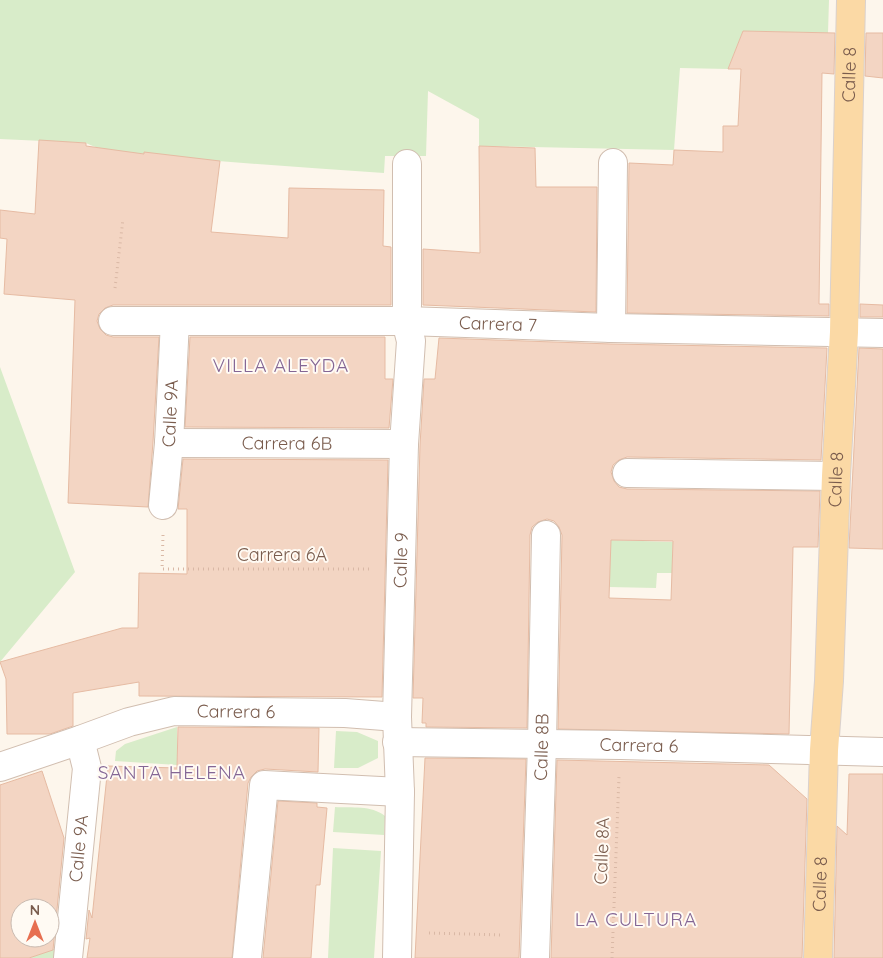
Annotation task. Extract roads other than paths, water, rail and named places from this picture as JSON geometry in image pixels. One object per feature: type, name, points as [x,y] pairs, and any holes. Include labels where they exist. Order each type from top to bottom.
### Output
[{"type":"main road","name":"Calle 8","points":[[818,958],[824,750],[829,681],[836,476],[844,332],[851,0]]},
{"type":"street","points":[[611,328],[613,162]]},
{"type":"street","name":"Calle 9","points":[[398,945],[400,792],[397,730],[404,444],[411,341],[406,321],[407,164]]},
{"type":"street","name":"Carrera 7","points":[[113,321],[406,321],[611,328],[883,333]]},
{"type":"street","name":"Calle 9A","points":[[163,504],[169,443],[175,321]]},
{"type":"street","name":"Carrera 6B","points":[[169,443],[404,444]]},
{"type":"street","points":[[628,473],[836,476]]},
{"type":"street","name":"Calle 8B","points":[[536,947],[546,535]]},
{"type":"street","name":"Carrera 6","points":[[0,767],[129,722],[174,711],[345,713],[397,730],[542,744],[883,752]]},
{"type":"street","name":"Calle 9A","points":[[68,958],[87,768],[80,740]]},
{"type":"street","points":[[247,958],[264,785],[400,792]]},
{"type":"district","name":"VILLA ALEYDA","points":[[281,365]]},
{"type":"district","name":"SANTA HELENA","points":[[172,772]]},
{"type":"district","name":"LA CULTURA","points":[[636,919]]}]
